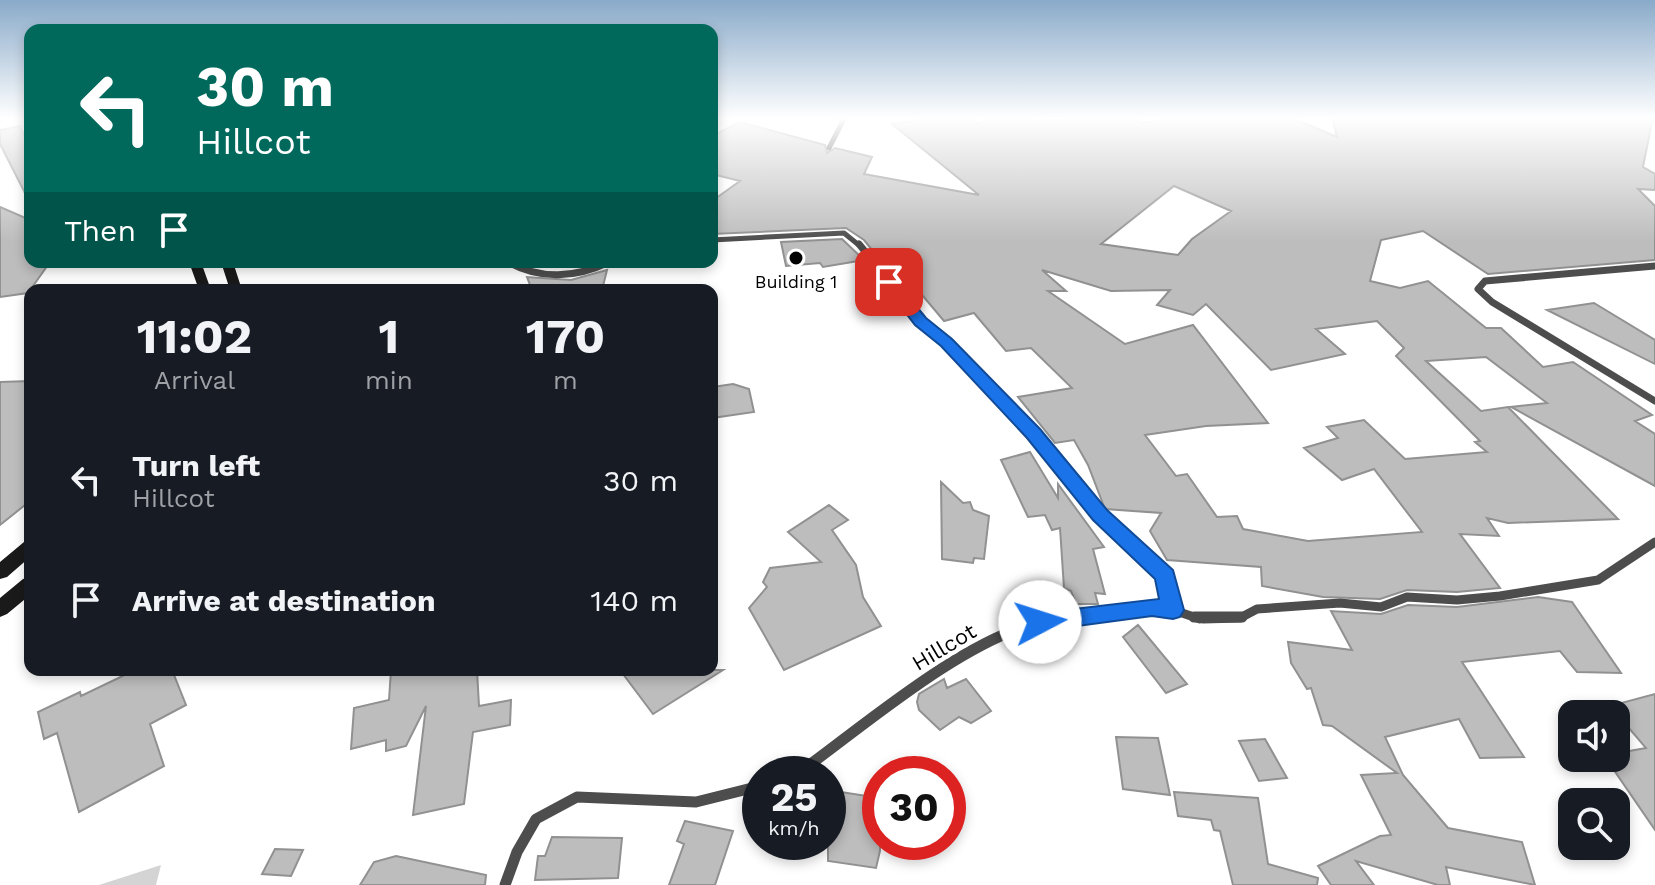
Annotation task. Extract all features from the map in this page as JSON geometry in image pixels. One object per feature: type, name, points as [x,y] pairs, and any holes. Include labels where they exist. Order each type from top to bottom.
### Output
[{"type":"main road","points":[[0,572],[24,552]]},
{"type":"main road","points":[[0,609],[24,589]]},
{"type":"street","points":[[718,240],[844,233],[857,242],[921,321],[946,342],[1013,411],[1100,515],[1165,576],[1173,610]]},
{"type":"street","points":[[1655,266],[1485,281],[1478,289],[1492,302],[1655,401]]},
{"type":"street","points":[[520,268],[542,276],[585,272],[595,268]]},
{"type":"street","name":"Hillcot","points":[[822,756],[935,673],[1008,633],[1040,622],[1152,607],[1200,619],[1240,618],[1257,609],[1340,603],[1381,607],[1407,597],[1457,600],[1500,596],[1598,580],[1655,542]]},
{"type":"street","points":[[505,885],[517,852],[536,819],[577,797],[696,802],[742,790]]},
{"type":"shaded area","points":[[161,865],[156,885],[99,885]]},
{"type":"building","points":[[7,158],[24,158],[24,191]]},
{"type":"building","points":[[718,158],[871,158],[864,174],[979,195],[934,158],[1645,158],[1643,167],[1655,174],[1655,190],[1638,189],[1655,206],[1655,260],[1488,274],[1423,231],[1381,240],[1370,281],[1400,288],[1428,281],[1486,328],[1501,328],[1543,367],[1573,362],[1652,415],[1635,421],[1655,434],[1655,486],[1511,407],[1547,403],[1486,357],[1426,361],[1481,411],[1508,407],[1618,519],[1508,523],[1487,518],[1499,536],[1460,534],[1500,588],[1457,592],[1407,590],[1380,599],[1323,597],[1262,586],[1261,567],[1167,560],[1150,531],[1161,513],[1105,509],[1088,465],[1074,440],[1055,443],[1018,397],[1072,388],[1031,348],[1006,351],[974,313],[944,321],[897,265],[886,267],[864,240],[846,228],[718,234],[718,197],[740,181],[718,176]],"holes":[[[1174,186],[1231,211],[1192,239],[1178,255],[1101,244]],[[1042,270],[1111,291],[1170,290],[1157,305],[1193,315],[1206,304],[1271,370],[1345,354],[1316,329],[1377,321],[1404,348],[1396,356],[1480,441],[1475,442],[1487,452],[1405,459],[1364,420],[1327,427],[1338,438],[1304,448],[1342,480],[1374,469],[1422,532],[1308,541],[1243,529],[1237,516],[1217,517],[1187,474],[1176,476],[1145,435],[1206,426],[1268,423],[1193,325],[1125,344],[1048,291],[1066,291]]]},
{"type":"building","points":[[0,207],[24,217],[24,268],[46,268],[34,284],[24,284],[24,294],[0,297]]},
{"type":"building","points":[[842,239],[864,260],[823,267],[820,263],[786,266],[781,242]]},
{"type":"building","points":[[607,270],[604,284],[530,284],[527,277],[571,280]]},
{"type":"building","points":[[1594,303],[1655,340],[1655,364],[1547,310]]},
{"type":"building","points":[[24,381],[24,506],[0,525],[0,382]]},
{"type":"building","points":[[733,384],[749,389],[754,412],[718,417],[718,386]]},
{"type":"building","points":[[1030,452],[1058,498],[1058,484],[1104,547],[1093,549],[1105,594],[1095,593],[1098,604],[1076,604],[1071,591],[1064,588],[1060,528],[1052,530],[1045,515],[1028,517],[1001,460]]},
{"type":"building","points":[[941,482],[963,503],[970,502],[973,510],[989,516],[984,559],[974,558],[973,563],[942,559]]},
{"type":"building","points":[[829,505],[848,520],[832,530],[856,565],[863,597],[881,626],[784,670],[749,608],[767,587],[763,582],[770,568],[821,562],[788,532]]},
{"type":"building","points":[[1538,597],[1572,602],[1621,673],[1577,672],[1560,651],[1462,662],[1524,757],[1480,758],[1459,719],[1385,737],[1403,775],[1448,828],[1522,842],[1535,885],[1446,867],[1450,885],[1438,885],[1356,861],[1374,885],[1331,885],[1318,866],[1380,836],[1391,835],[1361,775],[1397,773],[1332,726],[1323,725],[1311,688],[1307,689],[1291,663],[1288,642],[1352,650],[1331,611],[1381,614],[1408,605],[1457,607]]},
{"type":"building","points":[[1138,625],[1187,684],[1166,693],[1123,637]]},
{"type":"building","points":[[123,676],[174,676],[186,705],[150,724],[164,766],[79,812],[57,733],[44,739],[38,712],[80,692],[81,696]]},
{"type":"building","points":[[391,676],[477,676],[479,706],[511,700],[510,725],[473,732],[464,804],[413,815],[426,706],[406,746],[386,751],[386,740],[351,749],[354,708],[389,700]]},
{"type":"building","points":[[624,676],[713,676],[653,714]]},
{"type":"building","points":[[944,679],[947,688],[966,679],[991,711],[971,723],[959,717],[940,730],[919,710],[917,702],[919,694]]},
{"type":"building","points":[[1655,694],[1655,830],[1630,794],[1630,788],[1626,788],[1615,772],[1630,772],[1630,751],[1646,748],[1630,729],[1630,701]]},
{"type":"building","points":[[1116,737],[1158,738],[1170,795],[1123,789]]},
{"type":"building","points":[[1265,739],[1287,778],[1259,781],[1239,741]]},
{"type":"building","points":[[1174,792],[1258,798],[1268,864],[1318,878],[1317,885],[1233,885],[1220,831],[1214,830],[1211,820],[1178,816]]},
{"type":"building","points":[[846,793],[862,795],[862,860],[878,860],[876,868],[828,861],[846,860]]},
{"type":"building","points":[[685,821],[733,831],[715,885],[669,885],[684,844],[677,841]]},
{"type":"building","points":[[552,837],[622,838],[618,878],[535,880],[538,856],[545,856]]},
{"type":"building","points":[[275,849],[303,850],[291,876],[262,874]]},
{"type":"building","points":[[396,856],[486,875],[485,885],[360,885],[374,862]]},
{"type":"place","name":"Building 1","points":[[796,258]]},
{"type":"route","points":[[889,282],[921,321],[946,342],[1034,434],[1100,515],[1165,576],[1173,610],[1152,607],[1040,622]]}]
